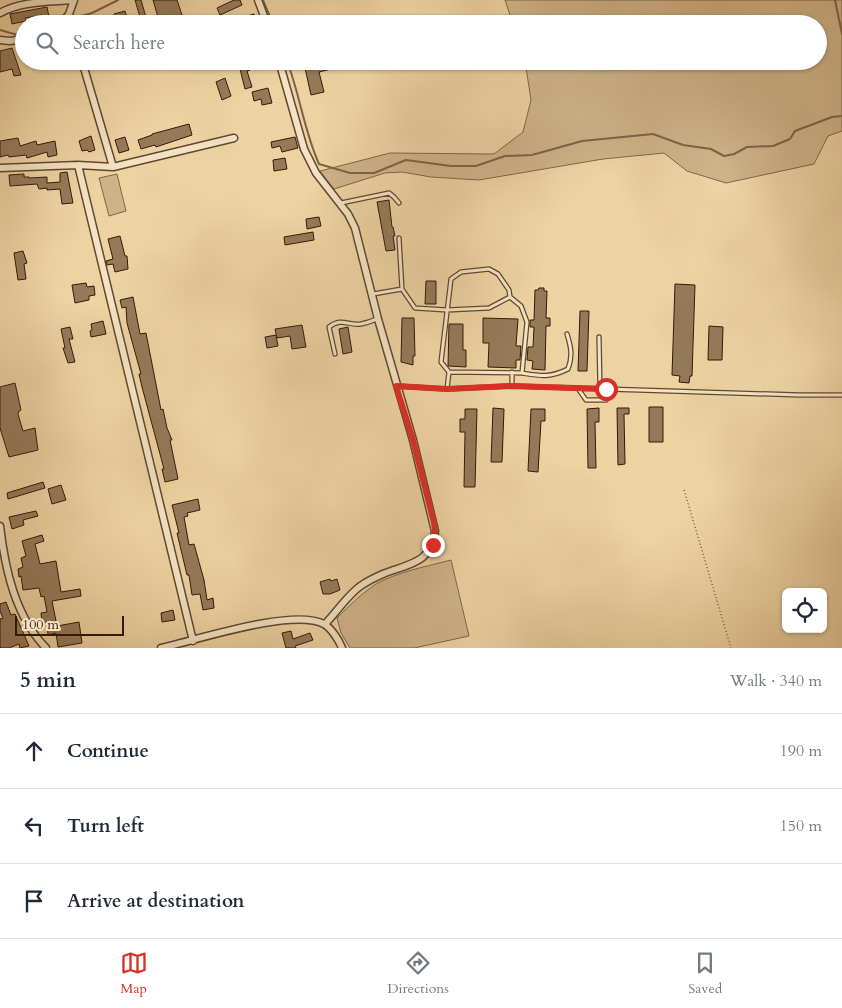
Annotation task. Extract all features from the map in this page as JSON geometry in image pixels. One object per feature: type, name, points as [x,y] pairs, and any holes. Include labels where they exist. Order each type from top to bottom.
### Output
[{"type":"street","points":[[0,13],[6,9],[32,2],[73,0],[69,14]]},
{"type":"street","points":[[258,0],[264,15]]},
{"type":"street","points":[[0,40],[15,41]]},
{"type":"street","points":[[85,70],[113,167]]},
{"type":"street","points":[[282,70],[304,149],[316,173],[348,214],[355,228],[396,386],[413,440],[435,531],[433,545],[423,558],[412,564],[382,574],[360,586],[325,624]]},
{"type":"street","points":[[0,168],[78,165],[113,167],[234,138]]},
{"type":"street","points":[[78,165],[193,641]]},
{"type":"street","points":[[0,526],[8,574],[16,597],[36,638],[46,648]]},
{"type":"street","points":[[161,648],[250,625],[277,621],[312,620],[325,624],[342,648]]},
{"type":"lane","points":[[340,203],[389,193],[399,203]]},
{"type":"lane","points":[[399,238],[402,289],[415,308],[447,310],[489,308],[510,296]]},
{"type":"lane","points":[[522,373],[527,322],[521,306],[510,296],[509,290],[498,274],[489,269],[461,272],[451,279],[440,362],[449,372],[512,372],[541,376],[555,375],[568,369],[572,360],[572,349],[567,334]]},
{"type":"lane","points":[[372,294],[402,289]]},
{"type":"lane","points":[[335,354],[330,327],[334,323],[359,325],[378,319]]},
{"type":"lane","points":[[599,337],[600,389]]},
{"type":"lane","points":[[447,389],[449,372]]},
{"type":"lane","points":[[512,372],[512,386]]},
{"type":"lane","points":[[396,386],[447,389],[512,386],[799,396],[842,395]]},
{"type":"lane","points":[[578,389],[586,400],[606,400],[606,389]]},
{"type":"path","points":[[684,490],[731,648]]},
{"type":"shaded area","points":[[505,0],[842,0],[842,131],[828,136],[814,164],[726,183],[687,171],[664,153],[603,159],[479,180],[431,177],[402,172],[385,173],[334,189],[320,171],[390,153],[494,154],[523,132],[531,100],[526,70],[827,70],[827,15],[510,15]]},
{"type":"shaded area","points":[[117,174],[126,211],[109,216],[99,178]]},
{"type":"shaded area","points":[[451,560],[469,636],[414,648],[350,648],[341,633],[337,618],[361,596],[376,584],[393,576]]},
{"type":"building","points":[[135,0],[141,0],[145,15],[139,15]]},
{"type":"building","points":[[153,0],[177,0],[182,15],[157,15]]},
{"type":"building","points":[[234,0],[240,0],[242,5],[220,15],[217,8]]},
{"type":"building","points":[[47,7],[49,15],[15,15],[15,23],[12,24],[10,14]]},
{"type":"building","points":[[125,11],[126,15],[114,15]]},
{"type":"building","points":[[12,48],[15,57],[15,70],[19,70],[21,75],[14,76],[12,69],[0,72],[0,51]]},
{"type":"building","points":[[240,70],[250,70],[247,71],[252,87],[245,89]]},
{"type":"building","points":[[305,70],[327,70],[319,72],[324,92],[311,95]]},
{"type":"building","points":[[225,78],[231,96],[222,100],[216,82]]},
{"type":"building","points":[[268,88],[272,103],[262,105],[261,99],[254,101],[252,92]]},
{"type":"building","points":[[189,124],[192,135],[156,147],[155,145],[141,149],[138,140],[152,134]]},
{"type":"building","points":[[91,136],[95,150],[89,152],[87,150],[82,151],[79,141]]},
{"type":"building","points":[[125,137],[129,150],[119,153],[115,140]]},
{"type":"building","points":[[295,137],[298,148],[282,152],[280,146],[272,148],[271,142]]},
{"type":"building","points":[[18,138],[20,146],[36,141],[37,145],[55,141],[57,155],[48,157],[47,152],[27,158],[26,155],[0,157],[0,141]]},
{"type":"building","points":[[285,158],[287,169],[274,171],[273,160]]},
{"type":"building","points":[[67,172],[73,203],[62,204],[60,189],[39,189],[37,184],[10,186],[9,175],[24,174],[24,177],[29,178],[47,177],[47,183],[60,182],[60,173]]},
{"type":"building","points":[[389,200],[395,236],[393,236],[395,250],[386,251],[377,202]]},
{"type":"building","points":[[319,217],[321,226],[307,229],[306,219]]},
{"type":"building","points":[[313,232],[314,240],[285,245],[284,237]]},
{"type":"building","points":[[120,236],[125,256],[127,256],[128,269],[115,272],[113,264],[107,265],[106,261],[113,259],[108,239]]},
{"type":"building","points":[[23,251],[27,263],[24,264],[26,279],[18,280],[14,253]]},
{"type":"building","points":[[426,281],[436,281],[436,304],[425,304]]},
{"type":"building","points":[[86,283],[87,287],[94,286],[95,295],[89,296],[89,300],[75,303],[72,285]]},
{"type":"building","points":[[675,284],[695,285],[692,376],[690,376],[689,383],[679,382],[680,376],[672,375]]},
{"type":"building","points":[[544,288],[544,291],[547,291],[546,318],[550,318],[550,326],[546,326],[545,370],[532,369],[533,361],[527,360],[528,347],[533,347],[534,327],[530,327],[530,320],[534,320],[535,290]]},
{"type":"building","points":[[133,297],[140,334],[146,333],[161,410],[163,409],[172,440],[170,440],[178,479],[165,482],[162,469],[164,469],[127,323],[126,307],[122,308],[120,300]]},
{"type":"building","points":[[580,311],[589,311],[587,371],[578,371]]},
{"type":"building","points":[[402,318],[414,318],[415,356],[413,356],[413,365],[401,362]]},
{"type":"building","points":[[483,318],[518,319],[516,346],[521,346],[520,360],[516,360],[516,368],[488,367],[489,343],[483,343]]},
{"type":"building","points":[[103,321],[106,334],[91,337],[91,324]]},
{"type":"building","points":[[449,324],[463,324],[463,350],[466,350],[466,367],[448,366]]},
{"type":"building","points":[[302,325],[306,347],[292,349],[290,336],[277,338],[275,329]]},
{"type":"building","points":[[709,326],[723,327],[722,360],[708,360]]},
{"type":"building","points":[[70,327],[73,339],[69,339],[75,362],[68,363],[63,348],[65,348],[61,329]]},
{"type":"building","points":[[348,327],[352,352],[343,354],[339,329]]},
{"type":"building","points":[[276,335],[278,346],[267,348],[265,337]]},
{"type":"building","points":[[15,383],[21,410],[18,414],[23,431],[35,428],[38,450],[9,457],[0,428],[0,387]]},
{"type":"building","points":[[649,407],[663,407],[663,442],[649,442]]},
{"type":"building","points":[[493,408],[504,409],[502,462],[491,462]]},
{"type":"building","points":[[599,408],[599,422],[595,422],[596,468],[588,468],[587,409]]},
{"type":"building","points":[[617,408],[629,408],[629,414],[624,414],[625,464],[618,465]]},
{"type":"building","points":[[465,409],[477,409],[475,487],[464,487],[465,432],[460,432],[460,419],[465,419]]},
{"type":"building","points":[[531,409],[545,409],[545,421],[541,421],[538,472],[528,471]]},
{"type":"building","points":[[43,482],[45,488],[8,499],[7,493]]},
{"type":"building","points":[[61,485],[66,500],[52,504],[48,489]]},
{"type":"building","points":[[198,499],[200,510],[187,513],[188,516],[184,517],[189,545],[194,544],[204,580],[207,600],[213,598],[214,608],[203,610],[200,594],[192,595],[172,505]]},
{"type":"building","points":[[36,511],[38,516],[23,520],[24,525],[12,529],[9,517]]},
{"type":"building","points":[[42,535],[44,541],[35,544],[40,564],[56,561],[61,592],[80,589],[81,596],[52,601],[57,626],[79,622],[82,643],[58,647],[56,633],[48,635],[47,622],[42,623],[41,613],[47,612],[44,596],[41,597],[39,588],[23,590],[18,569],[23,567],[21,558],[26,556],[22,541]]},
{"type":"building","points":[[330,579],[331,581],[337,579],[340,590],[330,594],[323,594],[320,582]]},
{"type":"building","points":[[6,602],[11,615],[15,614],[29,646],[20,648],[19,644],[9,648],[0,648],[0,619],[3,618],[0,604]]},
{"type":"building","points":[[173,610],[175,620],[162,622],[161,613]]},
{"type":"building","points":[[291,631],[293,639],[310,633],[313,640],[295,646],[296,648],[286,648],[282,633]]},
{"type":"waterway","points":[[85,15],[118,0]]},
{"type":"waterway","points":[[263,0],[269,15]]},
{"type":"waterway","points":[[835,0],[842,34]]},
{"type":"waterway","points":[[0,30],[15,34]]},
{"type":"waterway","points":[[290,70],[319,164],[350,173],[374,173],[406,160],[451,166],[476,166],[505,156],[532,155],[582,141],[653,134],[683,145],[711,149],[724,156],[734,154],[747,147],[773,146],[790,139],[795,131],[832,117],[842,116]]},
{"type":"route","points":[[433,545],[434,523],[413,440],[396,386],[447,389],[512,386],[606,389]]}]
